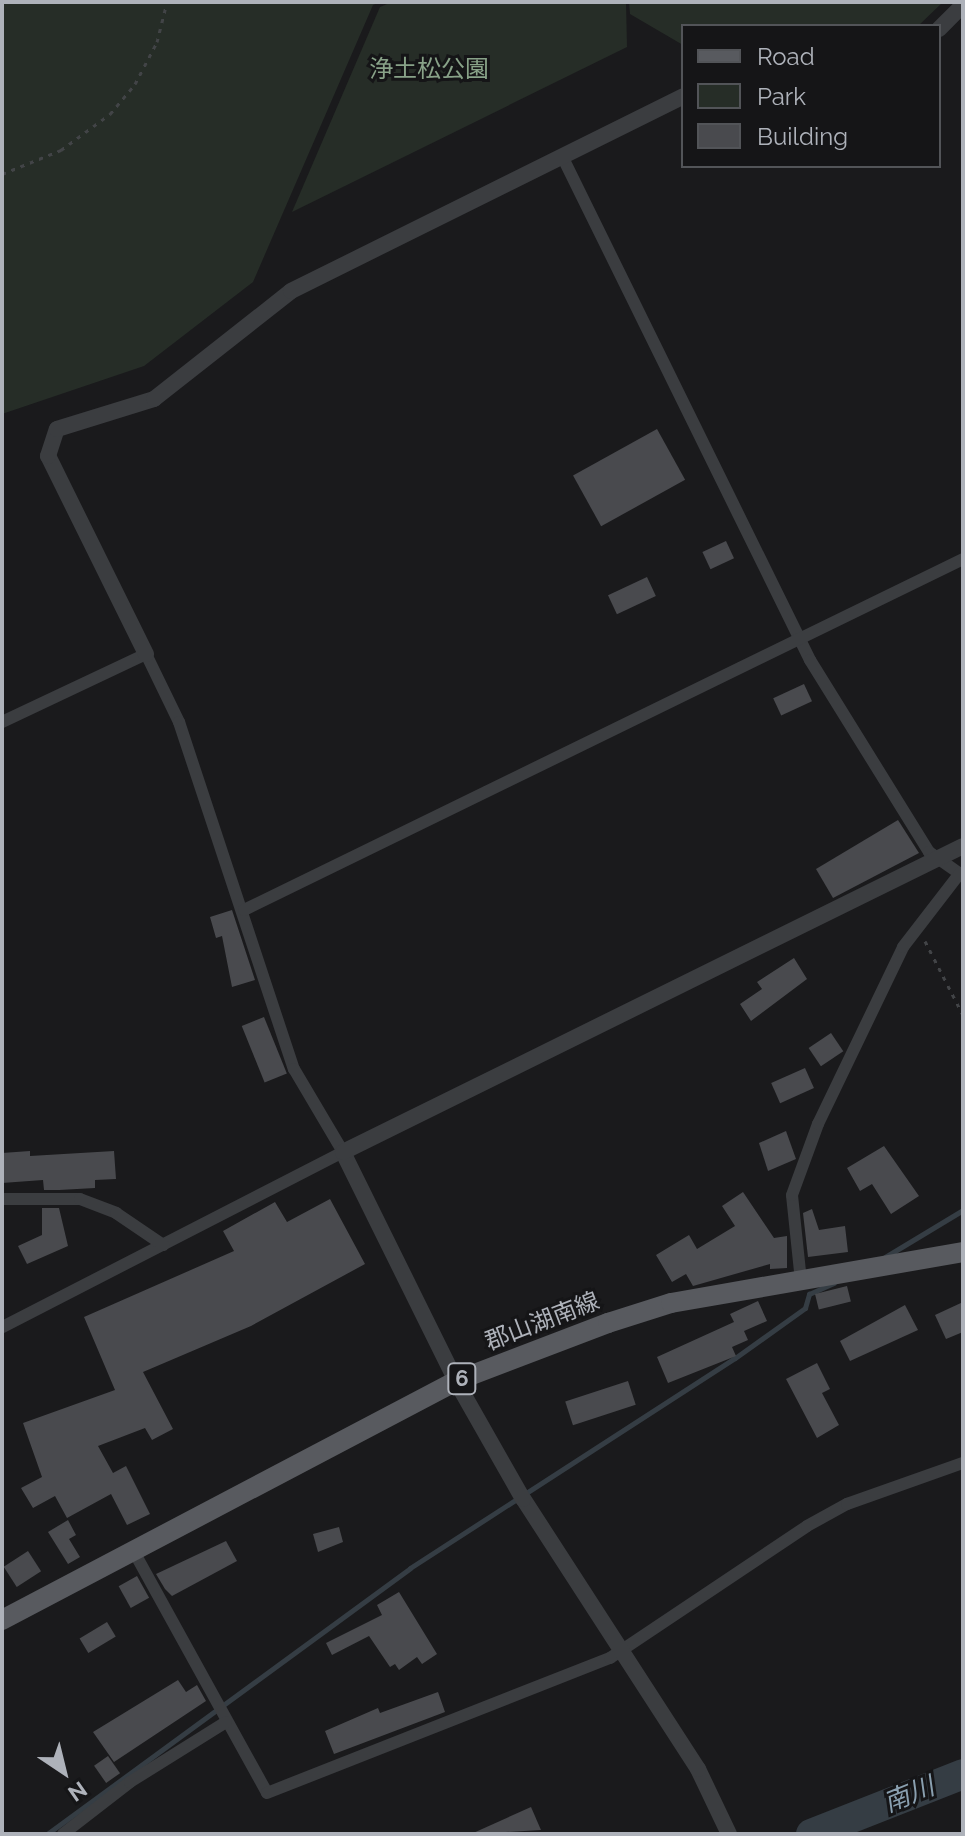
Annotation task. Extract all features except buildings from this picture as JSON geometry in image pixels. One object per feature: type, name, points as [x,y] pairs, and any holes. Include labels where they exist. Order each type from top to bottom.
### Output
[{"type":"main road","name":"郡山湖南線","points":[[5,1614],[456,1381],[671,1303],[963,1252]]},
{"type":"street","points":[[941,27],[963,5]]},
{"type":"street","points":[[681,97],[291,291],[154,399],[57,429],[48,456],[179,722],[244,910],[294,1069],[343,1152],[456,1381],[523,1499],[698,1769],[729,1834]]},
{"type":"street","points":[[562,156],[801,639],[936,860],[961,874],[918,927],[881,986],[796,1182],[791,1210],[801,1281]]},
{"type":"street","points":[[244,910],[963,559]]},
{"type":"street","points":[[2,722],[146,654]]},
{"type":"street","points":[[2,1327],[343,1152],[963,846]]},
{"type":"street","points":[[2,1199],[80,1199],[116,1213],[163,1245]]},
{"type":"street","points":[[133,1550],[267,1793],[621,1651],[807,1526],[847,1504],[963,1463]]},
{"type":"street","points":[[63,1834],[130,1782],[226,1722]]},
{"type":"path","points":[[2,174],[61,150],[110,114],[135,84],[157,42],[167,2]]},
{"type":"path","points":[[918,927],[963,1015]]},
{"type":"green space","points":[[2,2],[380,2],[373,5],[253,282],[144,366],[2,414]]},
{"type":"green space","name":"浄土松公園","points":[[392,2],[626,2],[627,47],[292,212],[380,7]]},
{"type":"green space","points":[[629,2],[943,2],[920,24],[681,24],[681,44],[630,14]]},
{"type":"waterway","points":[[885,1257],[963,1210]]},
{"type":"waterway","points":[[47,1834],[410,1568],[735,1358],[805,1308],[809,1294],[834,1283]]},
{"type":"waterway","name":"南川","points":[[811,1834],[963,1774]]}]
